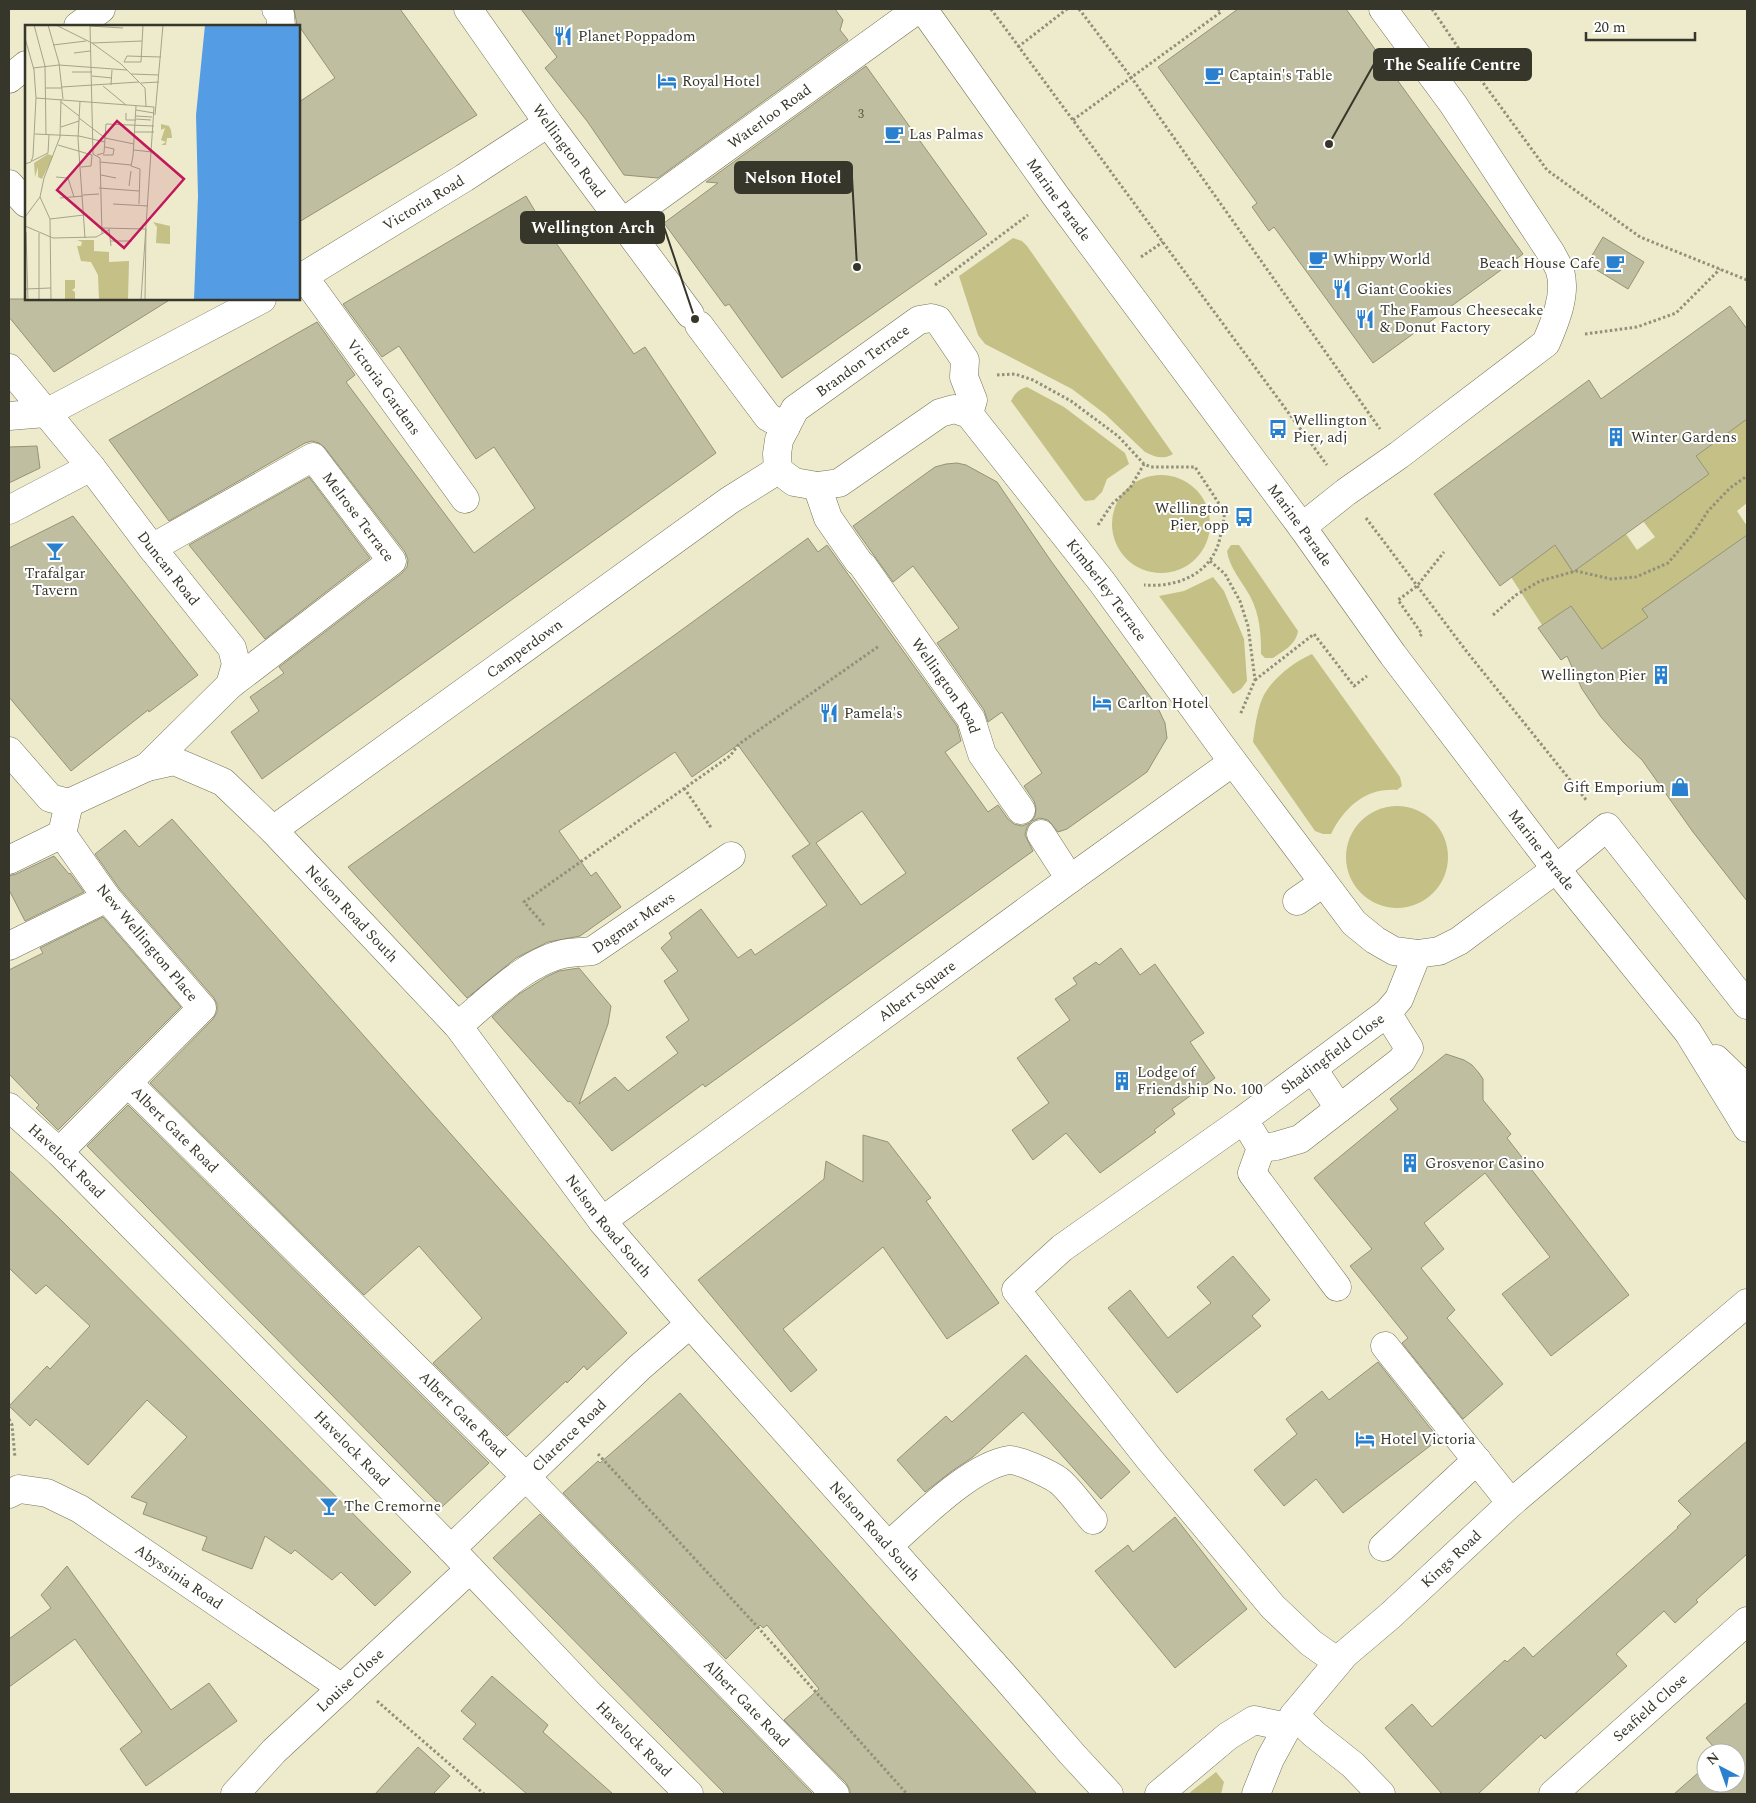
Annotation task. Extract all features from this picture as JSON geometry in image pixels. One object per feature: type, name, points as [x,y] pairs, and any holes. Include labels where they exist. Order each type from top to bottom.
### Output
[{"type":"street","points":[[79,25],[101,9]]},
{"type":"street","points":[[276,9],[280,14],[281,25]]},
{"type":"street","name":"Wellington Road","points":[[468,9],[548,123],[768,417],[786,427]]},
{"type":"street","name":"Waterloo Road","points":[[622,222],[918,9]]},
{"type":"street","name":"Marine Parade","points":[[923,9],[1055,195],[1302,527],[1393,655],[1556,869],[1688,1032],[1747,1089]]},
{"type":"street","points":[[1302,527],[1546,343],[1555,321],[1562,295],[1560,271],[1551,253],[1453,104],[1383,9]]},
{"type":"street","points":[[9,79],[25,67]]},
{"type":"street","name":"Victoria Road","points":[[301,278],[464,178],[548,123]]},
{"type":"street","points":[[9,184],[25,202]]},
{"type":"street","name":"Victoria Gardens","points":[[301,278],[465,498]]},
{"type":"street","points":[[9,416],[46,413],[260,300]]},
{"type":"street","name":"Brandon Terrace","points":[[786,427],[795,409],[919,320],[931,318],[938,320],[965,360],[964,377],[972,400],[969,414]]},
{"type":"street","name":"Duncan Road","points":[[9,368],[91,468],[232,648],[236,664],[230,685]]},
{"type":"street","points":[[786,427],[780,440],[777,454],[778,470],[794,482],[816,486],[839,483],[940,413],[954,409],[969,414]]},
{"type":"street","name":"Kimberley Terrace","points":[[969,414],[1102,582],[1354,923],[1375,940],[1394,951],[1417,954]]},
{"type":"street","name":"Melrose Terrace","points":[[152,548],[313,457],[392,561],[230,685]]},
{"type":"street","points":[[9,510],[91,468]]},
{"type":"street","name":"Camperdown","points":[[273,830],[730,500],[778,470]]},
{"type":"street","name":"Wellington Road","points":[[816,486],[828,518],[971,720],[982,754],[1021,810]]},
{"type":"street","points":[[147,767],[230,685]]},
{"type":"street","points":[[9,751],[50,798],[69,803],[62,834],[9,860]]},
{"type":"street","name":"Albert Square","points":[[602,1221],[1070,880],[1228,755]]},
{"type":"street","name":"Nelson Road South","points":[[69,803],[147,767],[174,761],[223,782],[273,830],[458,1026],[602,1221],[690,1324],[1109,1794]]},
{"type":"street","points":[[1417,954],[1439,951],[1459,941],[1556,869],[1607,827],[1747,1005]]},
{"type":"street","name":"New Wellington Place","points":[[59,1152],[202,1008],[107,898],[62,834]]},
{"type":"street","points":[[1041,834],[1070,880]]},
{"type":"street","name":"Dagmar Mews","points":[[458,1026],[518,975],[549,958],[568,953],[592,952],[731,856]]},
{"type":"street","points":[[1297,901],[1323,883]]},
{"type":"street","points":[[9,946],[107,898]]},
{"type":"street","name":"Shadingfield Close","points":[[1338,1662],[1311,1643],[1273,1607],[1150,1460],[1016,1290],[1062,1248],[1387,1014],[1399,999],[1417,954]]},
{"type":"street","points":[[1261,1148],[1300,1139],[1402,1060],[1409,1048],[1387,1014]]},
{"type":"street","name":"Marine Parade","points":[[1688,1032],[1747,1128]]},
{"type":"street","points":[[1312,1069],[1339,1108]]},
{"type":"street","name":"Albert Gate Road","points":[[128,1083],[526,1477],[835,1794]]},
{"type":"street","name":"Havelock Road","points":[[9,1107],[59,1152],[451,1549],[689,1794]]},
{"type":"street","points":[[1242,1120],[1261,1148]]},
{"type":"street","points":[[1261,1148],[1252,1173],[1337,1287]]},
{"type":"street","name":"Kings Road","points":[[1256,1794],[1270,1759],[1291,1721],[1338,1662],[1511,1503],[1747,1303]]},
{"type":"street","name":"Clarence Road","points":[[451,1549],[640,1367],[690,1324]]},
{"type":"street","points":[[1385,1346],[1511,1503]]},
{"type":"street","points":[[888,1546],[962,1482],[991,1465],[1011,1460],[1034,1468],[1058,1480],[1093,1520]]},
{"type":"street","points":[[1382,1547],[1477,1460]]},
{"type":"street","name":"Abyssinia Road","points":[[14,1492],[47,1493],[80,1509],[347,1684]]},
{"type":"street","name":"Louise Close","points":[[235,1794],[274,1751],[470,1569]]},
{"type":"street","name":"Seafield Close","points":[[1553,1794],[1747,1621]]},
{"type":"street","points":[[1159,1794],[1228,1736],[1254,1720],[1291,1721],[1314,1734],[1353,1765],[1382,1794]]},
{"type":"path","points":[[991,9],[1346,492],[1467,652],[1607,827]]},
{"type":"path","points":[[1018,47],[1067,9]]},
{"type":"path","points":[[1079,9],[1131,77],[1399,455]]},
{"type":"path","points":[[1073,120],[1221,12],[1218,9]]},
{"type":"path","points":[[1432,9],[1470,65],[1547,170],[1640,237],[1747,280]]},
{"type":"path","points":[[919,320],[919,297],[1055,195]]},
{"type":"path","points":[[1546,343],[1594,332],[1637,327],[1676,313],[1720,269]]},
{"type":"path","points":[[964,377],[1015,374],[1033,380],[1071,401],[1118,436],[1144,464],[1151,467],[1195,467],[1224,513],[1219,545],[1210,561],[1199,572],[1178,582],[1156,586],[1102,582]]},
{"type":"path","points":[[1079,554],[1112,504],[1130,488],[1144,464]]},
{"type":"path","points":[[1493,615],[1516,595],[1540,581],[1576,571],[1611,579],[1636,577],[1668,563],[1693,534],[1708,511],[1730,488],[1747,476]]},
{"type":"path","points":[[1210,561],[1225,574],[1240,602],[1248,626],[1255,680],[1228,755]]},
{"type":"path","points":[[568,953],[524,902],[730,756],[739,744],[906,626]]},
{"type":"path","points":[[684,788],[731,856]]},
{"type":"path","points":[[9,1419],[12,1424],[14,1492]]},
{"type":"path","points":[[576,1428],[754,1623],[906,1794]]},
{"type":"path","points":[[347,1684],[484,1794]]},
{"type":"shaded area","points":[[1013,238],[1022,241],[1027,246],[1173,454],[1159,457],[1145,452],[1105,414],[1072,389],[985,344],[978,335],[959,276]]},
{"type":"shaded area","points":[[1027,387],[1064,407],[1125,453],[1129,464],[1107,479],[1102,492],[1094,500],[1085,501],[1082,498],[1011,401],[1018,392]]},
{"type":"shaded area","points":[[1747,419],[1747,503],[1737,511],[1747,526],[1747,535],[1643,609],[1648,617],[1602,649],[1571,606],[1542,625],[1511,577],[1555,545],[1561,554],[1579,542],[1591,559],[1626,534],[1637,550],[1655,537],[1643,521],[1709,474],[1696,456]]},
{"type":"shaded area","points":[[1161,475],[1180,479],[1196,489],[1206,505],[1210,524],[1206,543],[1196,559],[1180,569],[1161,573],[1142,569],[1126,559],[1116,543],[1112,524],[1116,505],[1126,489],[1142,479]]},
{"type":"shaded area","points":[[1231,545],[1239,545],[1298,631],[1292,644],[1273,658],[1265,658],[1261,654],[1258,617],[1250,596],[1230,563],[1227,551]]},
{"type":"shaded area","points":[[1213,577],[1224,591],[1244,639],[1247,681],[1241,689],[1233,694],[1159,596],[1184,591]]},
{"type":"shaded area","points":[[1312,654],[1400,777],[1402,786],[1397,790],[1375,792],[1357,801],[1343,815],[1331,834],[1315,831],[1253,742],[1259,708],[1267,690],[1287,669]]},
{"type":"shaded area","points":[[1397,806],[1416,810],[1433,821],[1444,838],[1448,857],[1444,876],[1433,893],[1416,904],[1397,908],[1378,904],[1361,893],[1350,876],[1346,857],[1350,838],[1361,821],[1378,810]]},
{"type":"shaded area","points":[[1216,1772],[1224,1782],[1221,1794],[1188,1794]]},
{"type":"building","points":[[294,9],[400,9],[477,115],[300,221],[300,101],[335,78],[300,25],[297,25]]},
{"type":"building","name":"Royal Hotel","points":[[521,9],[835,9],[843,20],[840,30],[848,40],[658,178],[624,175],[587,121],[545,68],[557,57]]},
{"type":"building","points":[[1238,9],[1346,9],[1523,254],[1373,363],[1274,227],[1269,231],[1252,207],[1257,203],[1158,67]]},
{"type":"building","points":[[866,66],[987,234],[782,378],[729,304],[725,306],[664,223],[718,183],[706,182]]},
{"type":"building","points":[[526,196],[544,226],[634,354],[645,347],[716,453],[262,779],[231,732],[259,711],[250,697],[284,673],[279,667],[402,573],[407,567],[408,560],[405,552],[325,448],[319,443],[312,441],[305,443],[169,521],[109,440],[317,322],[355,375],[346,382],[474,553],[535,508],[494,447],[476,459],[399,346],[382,357],[343,304]]},
{"type":"building","name":"Beach House Cafe","points":[[1603,237],[1644,262],[1628,289],[1587,264]]},
{"type":"building","points":[[9,299],[169,300],[54,372],[9,317]]},
{"type":"building","name":"Winter Gardens","points":[[1730,306],[1747,329],[1747,419],[1696,456],[1709,474],[1573,572],[1555,545],[1500,586],[1434,494],[1589,380],[1601,399]]},
{"type":"building","points":[[37,446],[40,468],[9,483],[9,447]]},
{"type":"building","points":[[957,463],[966,465],[997,482],[1051,561],[1157,706],[1165,723],[1167,738],[1147,772],[1067,829],[1058,832],[1048,820],[1040,818],[1032,821],[1027,827],[1025,835],[1033,851],[705,1087],[703,1084],[612,1151],[570,1101],[568,1102],[492,1017],[519,994],[546,977],[559,971],[579,968],[611,1006],[608,1024],[579,1104],[615,1077],[628,1091],[678,1053],[666,1037],[689,1020],[664,981],[678,971],[661,948],[672,938],[669,933],[701,909],[738,958],[751,949],[755,955],[827,905],[792,856],[810,844],[738,745],[692,777],[675,752],[559,831],[591,876],[596,872],[621,907],[580,936],[548,942],[516,958],[467,998],[348,867],[808,538],[818,552],[827,545],[957,726],[961,741],[945,752],[988,812],[998,805],[1014,824],[1022,826],[1030,823],[1035,816],[1036,808],[1034,801],[1024,786],[1042,773],[1002,712],[988,722],[984,710],[937,643],[959,628],[913,566],[893,582],[853,526],[935,467]],"holes":[[[862,811],[906,873],[861,905],[816,843]]]},
{"type":"building","points":[[309,477],[370,558],[265,639],[189,545]]},
{"type":"building","points":[[73,516],[198,675],[149,712],[148,710],[71,771],[9,697],[9,548]]},
{"type":"building","name":"Wellington Pier","points":[[1747,535],[1747,901],[1693,832],[1642,760],[1601,717],[1582,689],[1567,656],[1561,660],[1538,628],[1571,606],[1602,649],[1648,617],[1642,609]]},
{"type":"building","points":[[172,819],[627,1333],[587,1370],[584,1366],[567,1383],[566,1381],[507,1436],[433,1363],[482,1318],[419,1246],[364,1295],[150,1083],[213,1019],[217,1012],[217,1004],[214,998],[119,888],[95,854],[125,830],[139,847]]},
{"type":"building","points":[[54,856],[84,892],[25,921],[9,890],[9,876]]},
{"type":"building","points":[[103,917],[181,1007],[58,1130],[36,1108],[39,1105],[9,1074],[9,970],[43,953],[40,948]]},
{"type":"building","name":"Lodge of Friendship No. 100","points":[[1121,948],[1140,975],[1155,964],[1204,1033],[1190,1042],[1215,1078],[1172,1109],[1175,1114],[1154,1130],[1156,1132],[1100,1173],[1066,1133],[1033,1160],[1012,1130],[1049,1103],[1017,1058],[1070,1020],[1055,999],[1077,984],[1073,978],[1096,962],[1099,965]]},
{"type":"building","points":[[1446,1054],[1464,1060],[1479,1073],[1483,1079],[1483,1100],[1511,1134],[1507,1138],[1629,1295],[1551,1356],[1502,1294],[1550,1257],[1485,1173],[1424,1223],[1444,1249],[1421,1268],[1455,1310],[1447,1318],[1503,1384],[1463,1419],[1402,1343],[1408,1338],[1350,1266],[1372,1249],[1314,1178],[1398,1109],[1390,1099]]},
{"type":"building","points":[[128,1105],[489,1463],[442,1507],[87,1146]]},
{"type":"building","points":[[863,1135],[888,1142],[931,1198],[926,1201],[999,1303],[947,1339],[883,1247],[783,1329],[817,1370],[791,1392],[698,1280],[824,1179],[826,1161],[863,1182]]},
{"type":"building","points":[[9,1170],[411,1572],[375,1606],[341,1572],[332,1580],[295,1550],[291,1554],[265,1536],[252,1569],[202,1550],[207,1537],[143,1514],[147,1503],[131,1497],[187,1437],[147,1400],[88,1465],[36,1419],[30,1426],[9,1406],[47,1366],[50,1369],[90,1326],[46,1285],[36,1294],[9,1268]]},
{"type":"building","points":[[1233,1256],[1270,1300],[1252,1316],[1261,1326],[1177,1393],[1108,1308],[1130,1290],[1168,1338],[1211,1303],[1197,1287]]},
{"type":"building","points":[[1026,1355],[1130,1472],[1101,1499],[1023,1412],[973,1457],[925,1492],[897,1460],[946,1416],[952,1422]]},
{"type":"building","name":"Hotel Victoria","points":[[1378,1362],[1439,1439],[1343,1513],[1316,1479],[1284,1506],[1254,1470],[1297,1434],[1286,1419],[1322,1391],[1329,1400]]},
{"type":"building","points":[[680,1393],[1037,1794],[850,1794],[846,1783],[784,1720],[819,1689],[767,1625],[763,1628],[760,1625],[726,1659],[563,1493],[598,1461],[600,1463]]},
{"type":"building","points":[[1747,1441],[1747,1554],[1696,1600],[1698,1602],[1675,1623],[1664,1611],[1616,1654],[1627,1666],[1545,1739],[1541,1735],[1478,1794],[1442,1794],[1385,1728],[1412,1704],[1432,1727],[1505,1660],[1507,1662],[1524,1647],[1533,1657],[1678,1528],[1691,1514],[1678,1501]]},
{"type":"building","points":[[540,1514],[813,1794],[725,1794],[493,1558]]},
{"type":"building","points":[[1175,1517],[1247,1609],[1175,1668],[1095,1571],[1128,1545],[1133,1552]]},
{"type":"building","points":[[67,1566],[171,1710],[209,1683],[237,1721],[146,1786],[120,1749],[142,1732],[75,1639],[9,1687],[9,1639],[51,1608],[41,1595]]},
{"type":"building","points":[[492,1676],[548,1725],[543,1732],[613,1794],[527,1794],[463,1739],[476,1724],[461,1711]]},
{"type":"building","points":[[1747,1702],[1747,1794],[1674,1794],[1696,1775],[1696,1793],[1746,1793],[1746,1743],[1710,1743],[1706,1738]]},
{"type":"building","points":[[418,1747],[450,1776],[433,1794],[375,1794]]},
{"type":"place","name":"Planet Poppadom","points":[[563,36]]},
{"type":"place","name":"Captain's Table","points":[[1214,75]]},
{"type":"place","name":"Royal Hotel","points":[[667,81]]},
{"type":"place","name":"Las Palmas","points":[[894,134]]},
{"type":"place","name":"The Sealife Centre","points":[[1329,144]]},
{"type":"place","name":"Whippy World","points":[[1318,259]]},
{"type":"place","name":"Beach House Cafe","points":[[1615,263]]},
{"type":"place","name":"Nelson Hotel","points":[[857,267]]},
{"type":"place","name":"Giant Cookies","points":[[1342,289]]},
{"type":"place","name":"Wellington Arch","points":[[695,319]]},
{"type":"place","name":"The Famous Cheesecake & Donut Factory","points":[[1365,319]]},
{"type":"place","name":"Wellington Pier, adj","points":[[1278,429]]},
{"type":"place","name":"Winter Gardens","points":[[1616,437]]},
{"type":"place","name":"Wellington Pier, opp","points":[[1244,517]]},
{"type":"place","name":"Trafalgar Tavern","points":[[55,551]]},
{"type":"place","name":"Wellington Pier","points":[[1661,675]]},
{"type":"place","name":"Carlton Hotel","points":[[1102,703]]},
{"type":"place","name":"Pamela's","points":[[829,713]]},
{"type":"place","name":"Gift Emporium","points":[[1680,787]]},
{"type":"place","name":"Lodge of Friendship No. 100","points":[[1122,1081]]},
{"type":"place","name":"Grosvenor Casino","points":[[1410,1163]]},
{"type":"place","name":"Hotel Victoria","points":[[1365,1439]]},
{"type":"place","name":"The Cremorne","points":[[329,1506]]}]
